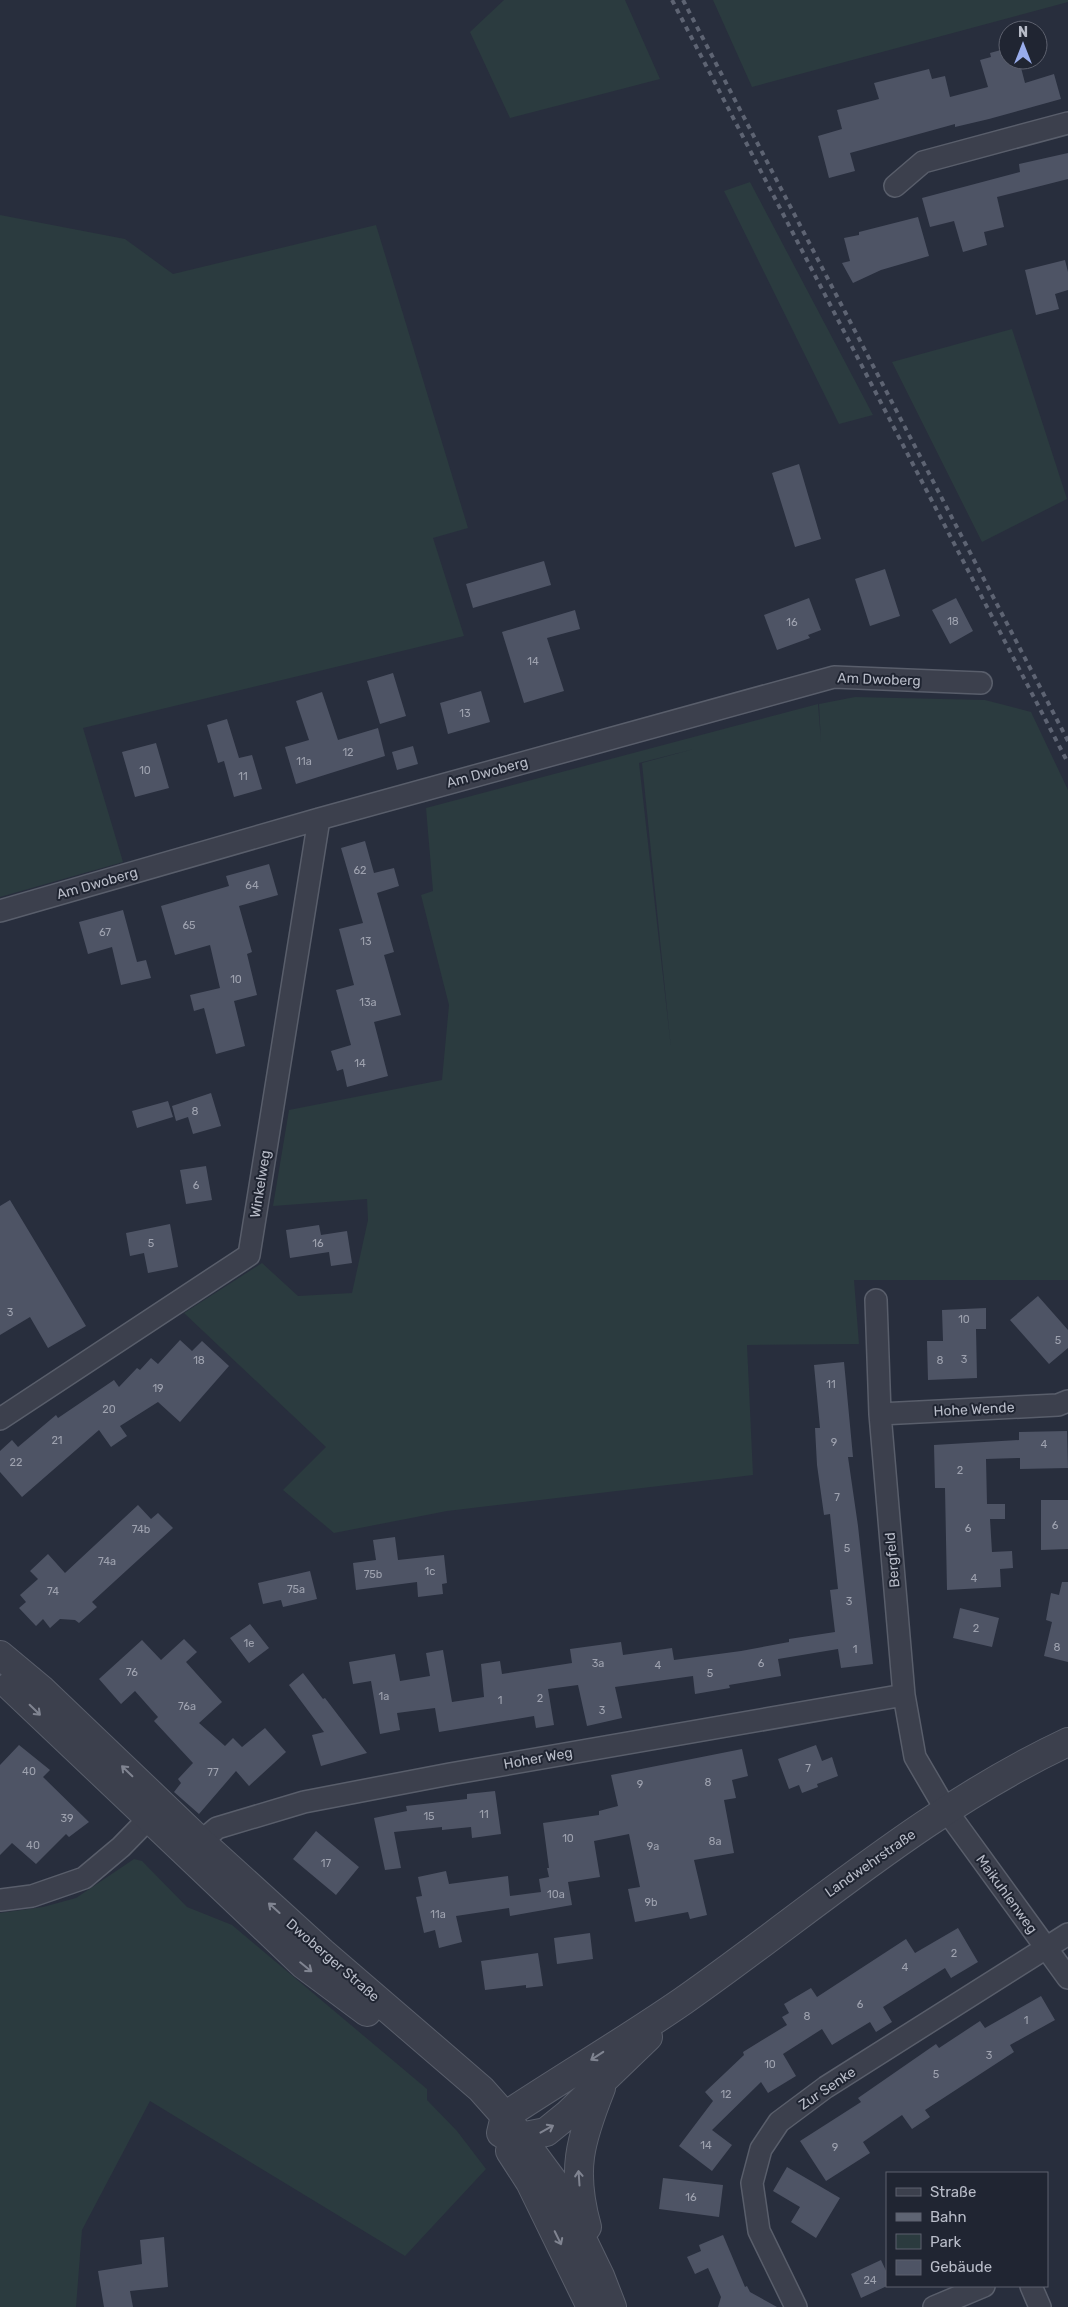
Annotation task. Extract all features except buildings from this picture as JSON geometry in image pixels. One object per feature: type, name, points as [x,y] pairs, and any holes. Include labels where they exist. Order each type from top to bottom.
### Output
[{"type":"street","points":[[895,186],[923,162],[1068,123]]},
{"type":"street","name":"Am Dwoberg","points":[[0,911],[319,818],[834,677],[981,683]]},
{"type":"street","name":"Winkelweg","points":[[0,1419],[249,1254],[319,818]]},
{"type":"street","name":"Bergfeld","points":[[876,1300],[880,1414],[904,1694],[915,1757],[946,1810]]},
{"type":"street","name":"Hohe Wende","points":[[880,1414],[1058,1405],[1068,1401]]},
{"type":"street","name":"Dwoberger Straße","points":[[0,1655],[42,1690],[155,1812]]},
{"type":"street","name":"Dwoberger Straße","points":[[0,1676],[155,1812],[193,1848],[304,1965],[401,2038],[471,2100],[509,2129],[556,2185],[600,2276],[612,2307]]},
{"type":"street","name":"Hoher Weg","points":[[193,1848],[217,1828],[304,1802],[423,1778],[904,1694]]},
{"type":"street","name":"Landwehrstraße","points":[[509,2129],[836,1887],[946,1810],[1013,1770],[1068,1742]]},
{"type":"street","name":"Maikuhlenweg","points":[[946,1810],[1068,1978]]},
{"type":"street","points":[[0,1900],[32,1896],[84,1878],[120,1847],[155,1812]]},
{"type":"street","name":"Zur Senke","points":[[796,2307],[759,2231],[752,2183],[761,2149],[779,2122],[826,2087],[1068,1934]]},
{"type":"street","name":"Landwehrstraße","points":[[509,2129],[546,2132],[567,2115],[638,2048],[682,2001]]},
{"type":"street","name":"Landwehrstraße","points":[[600,2276],[581,2206],[578,2163],[587,2122],[606,2077]]},
{"type":"street","name":"Dwoberger Straße","points":[[509,2129],[530,2182],[591,2307]]},
{"type":"street","points":[[934,2307],[982,2287]]},
{"type":"street","points":[[1031,2287],[1040,2307]]},
{"type":"green space","points":[[504,0],[625,0],[660,79],[510,118],[470,32]]},
{"type":"green space","points":[[713,0],[1068,0],[1068,2],[752,87]]},
{"type":"green space","points":[[750,182],[873,415],[839,424],[724,191]]},
{"type":"green space","points":[[0,215],[125,239],[173,274],[376,225],[468,528],[433,538],[464,636],[83,728],[123,862],[0,897]]},
{"type":"green space","points":[[1012,329],[1067,499],[982,542],[892,362]]},
{"type":"green space","points":[[855,697],[985,700],[1031,712],[1068,790],[1068,1280],[854,1280],[859,1344],[747,1345],[753,1475],[447,1511],[334,1533],[283,1490],[326,1447],[184,1313],[262,1263],[298,1296],[352,1293],[368,1220],[367,1199],[273,1206],[289,1110],[442,1080],[449,1005],[421,895],[433,891],[426,808],[818,704],[821,742],[819,704]],"holes":[[[694,749],[642,763],[671,1048],[639,763]]]},
{"type":"green space","points":[[134,1859],[142,1861],[187,1907],[232,1925],[427,2089],[427,2100],[457,2131],[486,2169],[405,2256],[150,2101],[82,2230],[76,2307],[0,2307],[0,1913],[43,1907],[76,1898]]},
{"type":"railway","points":[[672,0],[1068,763]]},
{"type":"railway","points":[[683,0],[1068,741]]}]
